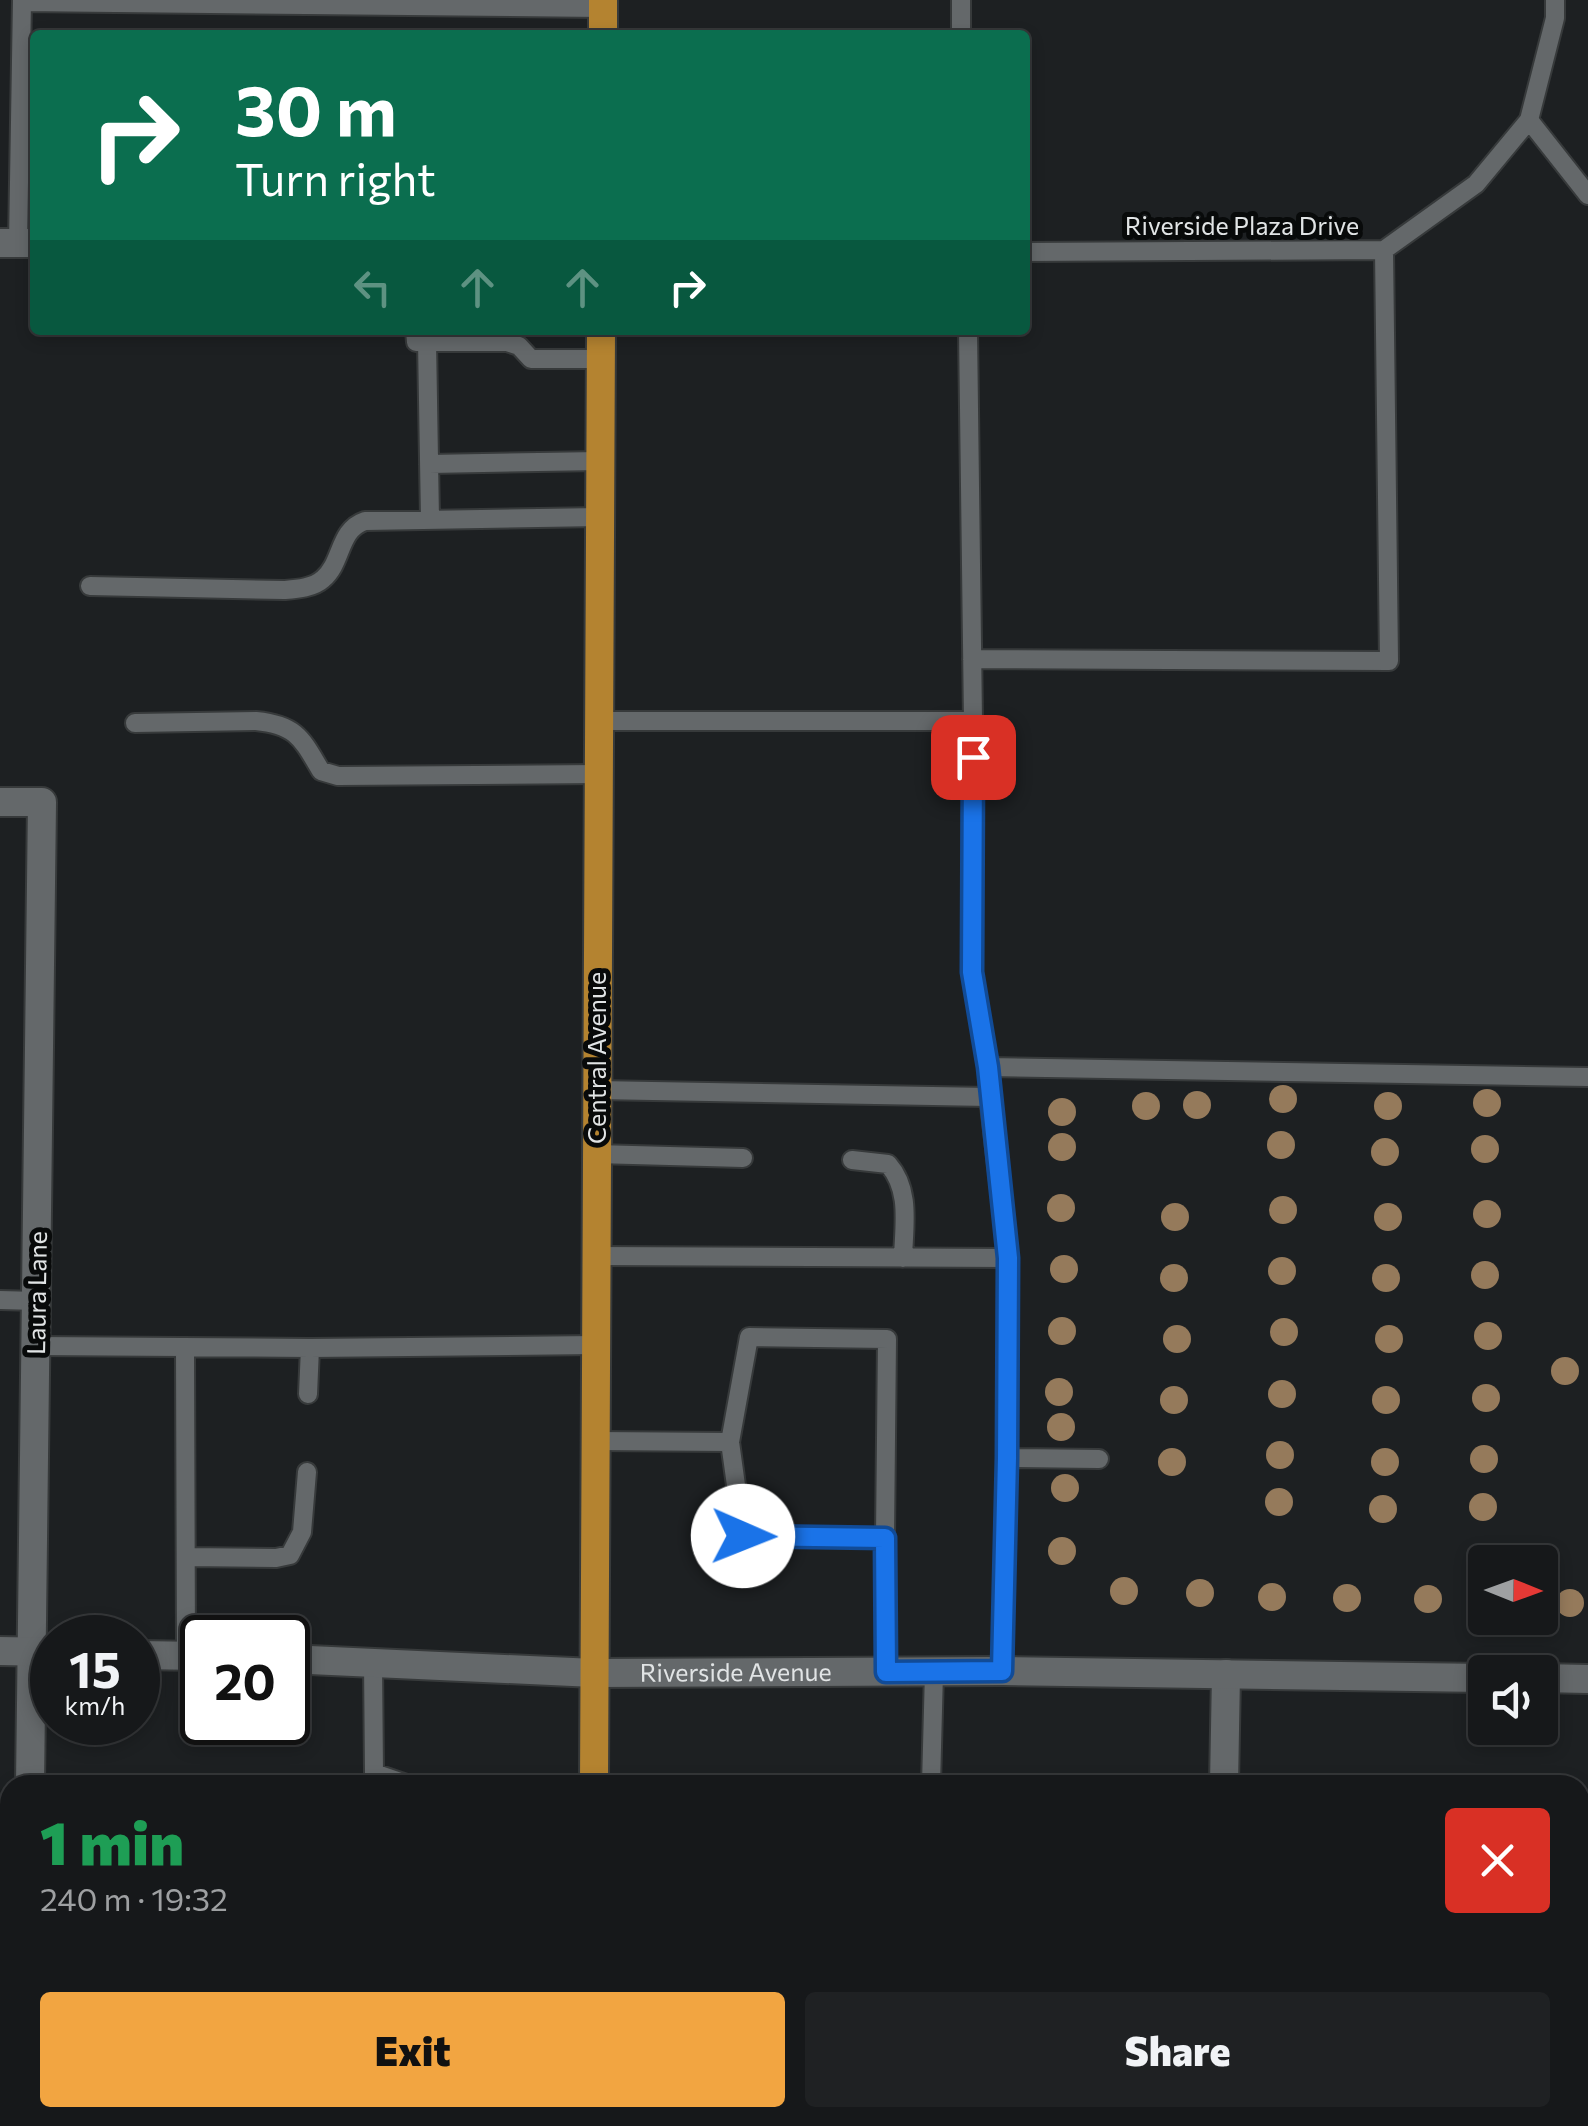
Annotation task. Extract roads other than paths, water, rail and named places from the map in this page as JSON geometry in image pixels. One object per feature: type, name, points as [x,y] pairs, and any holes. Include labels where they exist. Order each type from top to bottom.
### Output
[{"type":"main road","name":"Central Avenue","points":[[594,1775],[600,335]]},
{"type":"main road","name":"Laura Lane","points":[[0,802],[42,802],[36,1346],[42,1615]]},
{"type":"main road","points":[[0,1651],[30,1652]]},
{"type":"main road","name":"Riverside Avenue","points":[[310,1660],[594,1673],[1002,1671],[1468,1678]]},
{"type":"main road","points":[[1224,1775],[1226,1674]]},
{"type":"main road","points":[[1558,1678],[1588,1679]]},
{"type":"main road","name":"Laura Lane","points":[[31,1775],[34,1745]]},
{"type":"lane","points":[[961,0],[961,30]]},
{"type":"lane","name":"Riverside Plaza Drive","points":[[1030,252],[1384,250],[1476,184],[1529,120],[1555,18],[1555,0]]},
{"type":"lane","points":[[18,243],[22,1],[603,14]]},
{"type":"lane","points":[[1529,120],[1588,194]]},
{"type":"lane","points":[[972,659],[1389,661],[1384,250]]},
{"type":"lane","points":[[968,335],[972,972],[988,1067],[1008,1258],[1002,1671]]},
{"type":"lane","points":[[430,519],[421,336],[507,342],[519,346],[532,360],[600,359]]},
{"type":"lane","points":[[429,464],[600,460]]},
{"type":"lane","points":[[90,586],[306,588],[324,579],[348,532],[358,524],[379,519],[600,517]]},
{"type":"lane","points":[[599,722],[973,721]]},
{"type":"lane","points":[[135,722],[275,722],[306,743],[321,772],[338,776],[598,774]]},
{"type":"lane","points":[[988,1067],[1588,1077]]},
{"type":"lane","points":[[597,1090],[989,1096]]},
{"type":"lane","points":[[596,1154],[743,1158]]},
{"type":"lane","points":[[852,1160],[888,1164],[898,1176],[904,1196],[903,1258]]},
{"type":"lane","points":[[596,1256],[1008,1258]]},
{"type":"lane","points":[[0,1300],[37,1301]]},
{"type":"lane","points":[[885,1538],[743,1536],[730,1442],[749,1337],[887,1339],[886,1672]]},
{"type":"lane","points":[[36,1346],[596,1345]]},
{"type":"lane","points":[[185,1348],[186,1556],[191,1615]]},
{"type":"lane","points":[[308,1394],[310,1348]]},
{"type":"lane","points":[[595,1441],[730,1442]]},
{"type":"lane","points":[[1007,1458],[1100,1459]]},
{"type":"lane","points":[[186,1556],[290,1555],[302,1532],[307,1472]]},
{"type":"lane","points":[[373,1662],[374,1773],[380,1775]]},
{"type":"lane","points":[[931,1775],[934,1672]]}]
